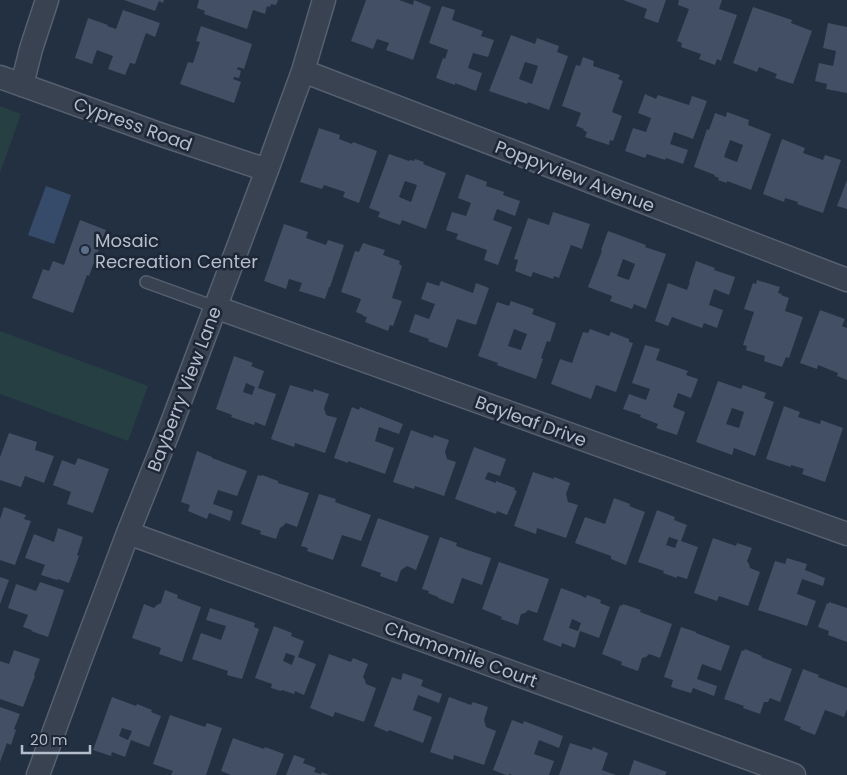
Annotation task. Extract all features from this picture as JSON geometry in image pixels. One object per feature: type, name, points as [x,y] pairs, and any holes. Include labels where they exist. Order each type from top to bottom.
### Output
[{"type":"street","points":[[22,85],[31,49],[47,0]]},
{"type":"street","name":"Bayberry View Lane","points":[[42,774],[128,532],[170,428],[267,170],[303,71],[324,0]]},
{"type":"street","name":"Poppyview Avenue","points":[[303,71],[847,280]]},
{"type":"street","name":"Cypress Road","points":[[0,77],[170,138],[267,170]]},
{"type":"street","name":"Bayleaf Drive","points":[[215,307],[846,532]]},
{"type":"street","name":"Chamomile Court","points":[[128,532],[794,775]]},
{"type":"lane","points":[[146,282],[215,307]]},
{"type":"green space","points":[[0,106],[21,114],[0,173]]},
{"type":"green space","points":[[0,331],[148,386],[128,441],[0,394]]},
{"type":"water","points":[[46,186],[71,195],[54,244],[28,235]]},
{"type":"building","points":[[124,0],[164,0],[163,3],[159,1],[155,11]]},
{"type":"building","points":[[199,0],[278,0],[276,5],[271,4],[270,7],[267,6],[265,14],[253,10],[247,29],[204,14],[205,11],[197,8]]},
{"type":"building","points":[[366,0],[399,0],[413,5],[414,0],[431,7],[413,60],[386,50],[389,43],[377,39],[373,49],[351,41]]},
{"type":"building","points":[[623,0],[666,0],[658,23],[644,18],[647,9]]},
{"type":"building","points":[[679,0],[722,0],[719,9],[737,15],[721,61],[717,59],[715,65],[699,59],[701,54],[681,47],[682,43],[677,41],[689,9],[678,5]]},
{"type":"building","points":[[442,6],[455,10],[452,20],[483,31],[481,36],[494,40],[488,57],[473,53],[468,68],[482,73],[476,91],[436,78],[448,50],[429,43]]},
{"type":"building","points":[[753,7],[792,20],[791,23],[812,31],[793,84],[775,78],[777,74],[759,67],[757,72],[733,63]]},
{"type":"building","points":[[123,10],[160,23],[155,37],[146,33],[135,64],[130,63],[125,75],[108,69],[113,56],[97,50],[92,64],[75,58],[88,18],[116,29]]},
{"type":"building","points":[[828,23],[847,27],[847,93],[826,89],[827,84],[815,81],[819,63],[833,66],[836,51],[823,48]]},
{"type":"building","points":[[201,26],[252,44],[244,69],[238,67],[237,69],[241,71],[239,78],[234,77],[233,79],[241,82],[234,103],[180,84],[188,62],[193,63],[200,42],[196,41]]},
{"type":"building","points":[[511,35],[535,44],[537,38],[559,46],[557,52],[568,56],[549,110],[489,91]],"holes":[[[525,62],[538,66],[532,84],[519,79]]]},
{"type":"building","points":[[583,57],[594,61],[593,66],[620,75],[618,79],[623,81],[612,112],[622,116],[613,141],[610,140],[609,145],[585,137],[587,132],[576,126],[581,113],[562,106],[576,65],[580,66]]},
{"type":"building","points":[[645,94],[656,99],[658,95],[689,105],[692,96],[707,101],[693,139],[674,132],[670,144],[688,150],[683,164],[647,154],[645,158],[625,151],[633,128],[646,132],[651,118],[638,113]]},
{"type":"building","points":[[727,112],[749,120],[748,125],[771,134],[751,190],[727,181],[727,183],[718,180],[719,178],[715,175],[694,167],[707,129],[709,130],[715,113],[726,117]],"holes":[[[730,140],[743,145],[737,162],[724,157]]]},
{"type":"building","points":[[319,128],[340,135],[339,139],[377,151],[359,203],[343,197],[345,192],[324,185],[322,189],[300,182]]},
{"type":"building","points":[[782,139],[805,148],[803,153],[823,160],[825,155],[841,160],[823,213],[797,204],[798,202],[785,198],[784,202],[763,194]]},
{"type":"building","points":[[389,154],[409,161],[414,161],[415,159],[424,162],[423,164],[446,173],[426,229],[402,220],[400,225],[378,217],[380,212],[369,208]],"holes":[[[405,181],[417,185],[411,202],[399,197]]]},
{"type":"building","points":[[466,174],[487,182],[486,186],[504,192],[503,195],[520,201],[515,216],[497,209],[493,220],[512,227],[498,265],[484,260],[487,250],[456,239],[458,234],[446,230],[452,212],[466,216],[471,203],[458,198]]},
{"type":"building","points":[[847,180],[847,209],[837,206]]},
{"type":"building","points":[[553,212],[590,224],[582,249],[571,245],[559,278],[554,276],[553,279],[533,272],[531,277],[515,271],[518,260],[514,259],[528,218],[549,225]]},
{"type":"building","points":[[80,220],[106,230],[73,313],[32,298],[43,269],[49,271],[53,261],[64,265]]},
{"type":"building","points":[[284,224],[308,232],[306,238],[326,245],[328,240],[344,245],[325,299],[299,291],[302,283],[289,279],[286,289],[264,281]]},
{"type":"building","points":[[608,231],[666,254],[646,309],[634,304],[632,309],[610,301],[612,296],[588,287]],"holes":[[[623,259],[635,264],[629,280],[617,276]]]},
{"type":"building","points":[[363,243],[385,250],[383,255],[400,261],[399,264],[402,266],[392,298],[402,301],[393,326],[390,325],[388,331],[365,322],[367,317],[356,312],[361,299],[341,292],[355,251],[359,252]]},
{"type":"building","points":[[696,261],[735,277],[729,295],[714,289],[709,305],[723,310],[717,328],[704,323],[702,328],[672,317],[668,326],[655,321],[668,283],[687,290]]},
{"type":"building","points":[[757,280],[780,287],[778,293],[789,298],[785,311],[803,317],[789,358],[786,357],[782,367],[764,361],[765,356],[746,350],[747,346],[743,345],[754,312],[744,309],[753,283],[756,284]]},
{"type":"building","points":[[441,281],[473,293],[476,283],[489,288],[476,325],[457,319],[447,348],[409,332],[415,314],[429,319],[435,304],[421,299],[427,282],[439,286]]},
{"type":"building","points":[[511,301],[534,309],[532,314],[556,323],[550,342],[547,341],[536,379],[478,356],[497,302],[509,306]],"holes":[[[514,329],[527,334],[521,350],[508,346]]]},
{"type":"building","points":[[820,310],[845,319],[842,326],[847,328],[847,380],[837,376],[838,373],[818,365],[817,369],[800,363]]},
{"type":"building","points":[[590,329],[609,336],[611,332],[629,339],[629,342],[633,343],[616,392],[596,385],[591,399],[551,384],[560,359],[572,363],[583,332],[588,333]]},
{"type":"building","points":[[645,345],[660,349],[656,360],[688,371],[686,375],[698,379],[691,398],[678,393],[673,407],[685,412],[677,435],[656,428],[658,424],[640,417],[641,415],[623,409],[629,394],[646,400],[650,389],[632,383]]},
{"type":"building","points":[[234,356],[253,363],[251,366],[264,371],[258,388],[276,394],[265,426],[255,422],[254,425],[231,417],[232,415],[216,409]],"holes":[[[246,383],[255,387],[252,395],[243,392]]]},
{"type":"building","points":[[718,381],[741,389],[743,385],[766,393],[764,398],[774,402],[755,456],[734,448],[732,455],[696,442]],"holes":[[[732,408],[744,412],[739,428],[726,424]]]},
{"type":"building","points":[[290,385],[313,392],[314,389],[329,394],[324,408],[326,415],[337,418],[325,453],[295,443],[294,447],[271,439]]},
{"type":"building","points":[[784,406],[800,412],[798,417],[820,424],[821,420],[843,428],[825,482],[802,474],[804,469],[766,459]]},
{"type":"building","points":[[352,407],[359,410],[360,407],[403,424],[399,434],[379,427],[375,441],[394,448],[385,474],[334,458]]},
{"type":"building","points":[[411,430],[433,438],[434,435],[449,440],[445,452],[447,459],[456,462],[444,496],[415,486],[414,489],[393,482]]},
{"type":"building","points":[[9,433],[37,442],[35,450],[54,456],[44,483],[25,476],[21,487],[0,480],[0,457]]},
{"type":"building","points":[[474,447],[506,459],[500,476],[488,472],[485,479],[515,488],[514,490],[517,491],[507,515],[497,511],[496,514],[455,499]]},
{"type":"building","points":[[197,451],[247,471],[237,496],[218,490],[213,504],[233,511],[230,521],[209,513],[207,519],[188,511],[190,505],[181,502]]},
{"type":"building","points":[[78,458],[109,469],[93,513],[67,504],[71,492],[53,485],[62,460],[75,465]]},
{"type":"building","points":[[533,472],[570,483],[566,494],[568,502],[578,505],[566,538],[537,528],[536,534],[514,526]]},
{"type":"building","points":[[258,475],[309,493],[297,527],[286,523],[280,528],[276,539],[260,534],[261,531],[241,524]]},
{"type":"building","points":[[319,494],[336,499],[335,502],[371,515],[361,541],[342,535],[333,560],[307,551],[308,548],[301,546]]},
{"type":"building","points":[[614,498],[645,512],[626,565],[611,559],[611,556],[575,543],[585,517],[605,524]]},
{"type":"building","points":[[4,507],[26,515],[24,519],[31,521],[15,565],[0,560],[0,519]]},
{"type":"building","points":[[657,510],[675,517],[674,520],[687,525],[681,541],[698,547],[687,579],[677,576],[677,578],[663,573],[664,571],[638,562]],"holes":[[[669,537],[678,540],[675,548],[666,545]]]},
{"type":"building","points":[[378,518],[429,536],[416,570],[407,566],[401,570],[397,582],[380,576],[381,573],[361,566]]},
{"type":"building","points":[[58,528],[83,537],[77,555],[79,556],[69,583],[41,575],[45,565],[25,558],[34,534],[54,542]]},
{"type":"building","points":[[440,537],[457,543],[456,546],[491,558],[482,585],[462,578],[453,604],[422,589]]},
{"type":"building","points":[[713,538],[736,546],[737,543],[752,548],[747,561],[750,568],[760,572],[748,606],[719,596],[717,601],[694,593]]},
{"type":"building","points":[[787,558],[807,564],[805,570],[825,578],[823,586],[802,579],[797,594],[816,601],[807,626],[758,610],[775,561],[785,564]]},
{"type":"building","points":[[499,562],[549,579],[537,613],[528,610],[521,614],[518,625],[482,609]]},
{"type":"building","points":[[0,577],[9,580],[0,604]]},
{"type":"building","points":[[40,582],[64,590],[48,637],[23,627],[28,615],[8,608],[16,584],[36,591]]},
{"type":"building","points":[[561,588],[586,598],[587,595],[601,600],[600,603],[610,607],[599,638],[580,631],[575,648],[562,643],[561,647],[543,640]],"holes":[[[572,619],[581,623],[578,631],[569,628]]]},
{"type":"building","points":[[165,590],[178,595],[177,598],[201,607],[182,662],[159,654],[161,648],[132,638],[144,604],[154,608],[161,603]]},
{"type":"building","points":[[829,602],[847,608],[847,642],[828,635],[829,631],[818,627]]},
{"type":"building","points":[[623,604],[672,624],[660,658],[649,654],[642,658],[638,671],[621,665],[622,662],[602,654],[620,605],[622,606]]},
{"type":"building","points":[[210,608],[255,623],[254,627],[259,629],[242,679],[227,675],[228,671],[192,659],[201,633],[221,640],[226,626],[206,620]]},
{"type":"building","points":[[274,626],[292,633],[291,636],[304,641],[298,657],[316,664],[304,695],[295,691],[294,694],[271,688],[272,684],[255,678]],"holes":[[[286,653],[295,656],[292,665],[283,661]]]},
{"type":"building","points":[[681,627],[730,646],[721,671],[702,664],[697,679],[717,686],[714,696],[693,688],[691,693],[671,687],[673,680],[664,677]]},
{"type":"building","points":[[745,649],[792,669],[780,702],[770,698],[768,702],[764,702],[760,714],[724,699],[742,650],[744,651]]},
{"type":"building","points":[[14,650],[40,659],[23,707],[0,699],[0,661],[9,664]]},
{"type":"building","points":[[329,654],[351,662],[353,658],[368,664],[363,677],[366,684],[376,688],[364,722],[335,712],[333,717],[310,708]]},
{"type":"building","points":[[803,669],[847,688],[847,709],[844,717],[825,710],[815,735],[784,720]]},
{"type":"building","points":[[403,673],[423,680],[421,686],[442,694],[439,703],[418,695],[413,710],[432,717],[423,743],[374,726],[392,677],[401,680]]},
{"type":"building","points":[[112,697],[136,706],[137,704],[161,716],[149,747],[131,740],[125,757],[112,752],[111,756],[93,750]],"holes":[[[122,728],[132,731],[128,740],[119,736]]]},
{"type":"building","points":[[449,697],[471,705],[473,702],[488,707],[484,720],[486,727],[496,731],[484,765],[454,755],[453,760],[430,752]]},
{"type":"building","points":[[0,707],[20,714],[14,729],[16,730],[11,745],[7,743],[0,762]]},
{"type":"building","points":[[170,715],[205,727],[207,723],[222,728],[206,775],[171,775],[173,771],[153,764]]},
{"type":"building","points":[[512,720],[523,724],[524,721],[563,736],[559,748],[539,740],[534,754],[554,761],[549,775],[506,775],[493,770]]},
{"type":"building","points":[[233,738],[284,754],[276,775],[231,775],[221,771]]},
{"type":"building","points":[[570,743],[592,750],[593,747],[608,753],[602,770],[616,775],[559,775]]},
{"type":"building","points":[[294,755],[305,759],[303,763],[316,768],[314,772],[321,774],[322,772],[329,775],[286,775]]},
{"type":"building","points":[[634,760],[667,772],[665,775],[629,775]]},
{"type":"place","name":"Mosaic Recreation Center","points":[[85,250]]}]
